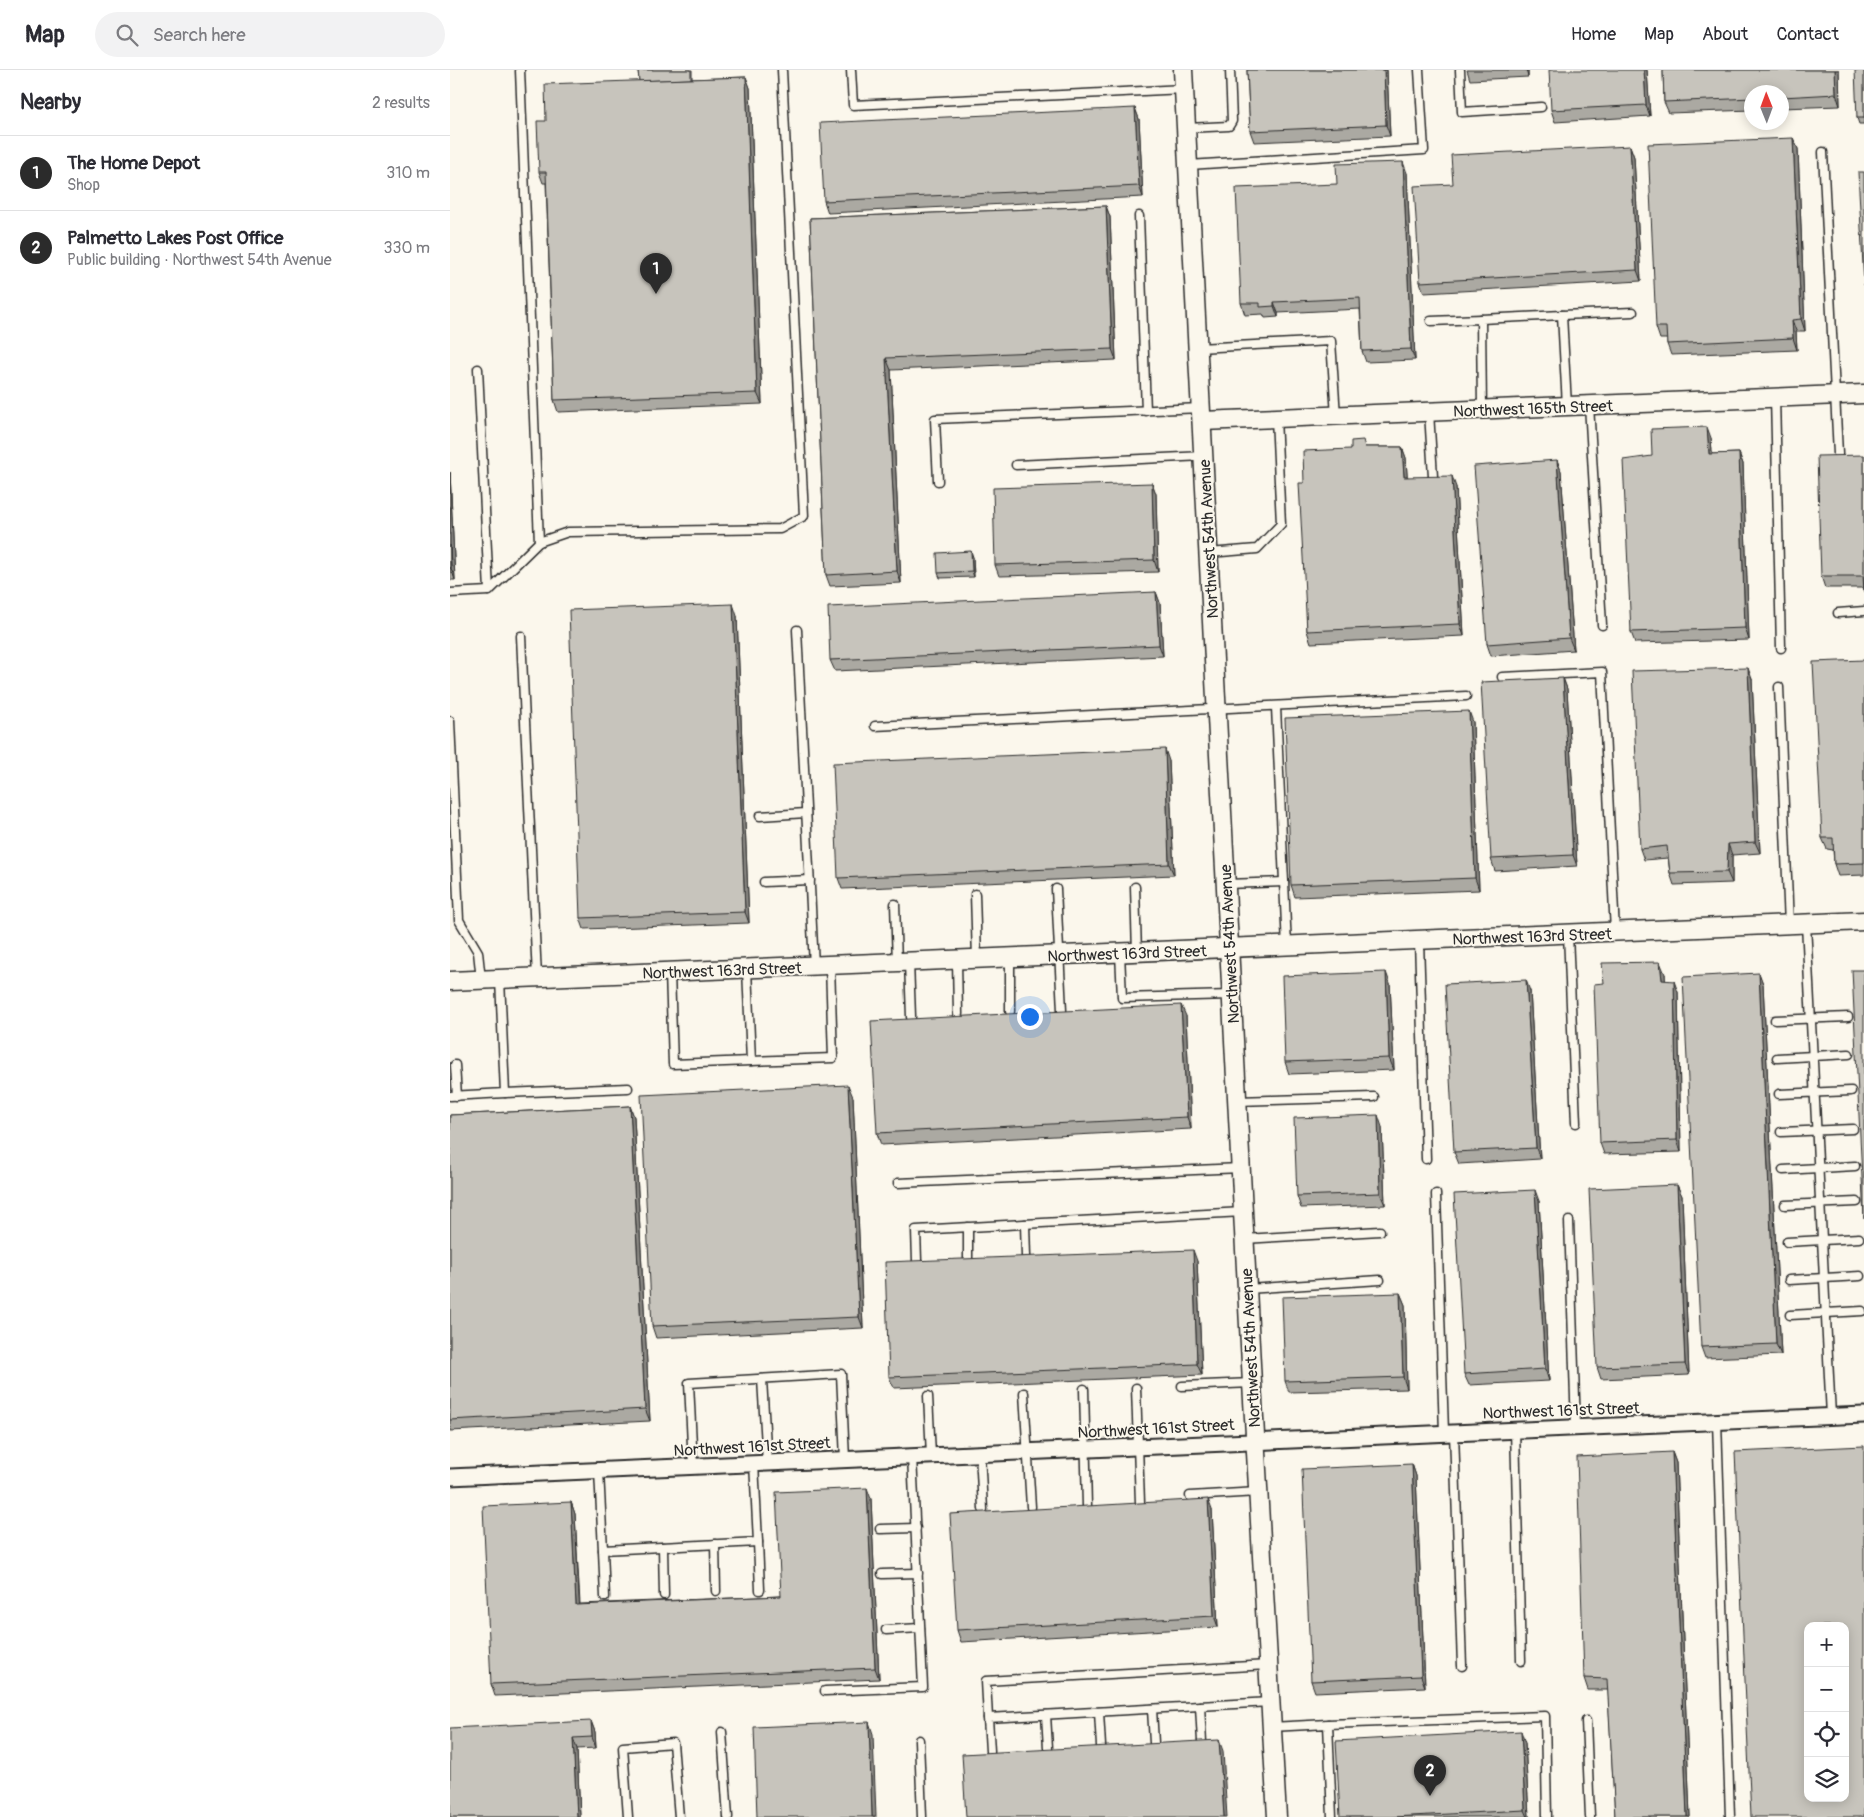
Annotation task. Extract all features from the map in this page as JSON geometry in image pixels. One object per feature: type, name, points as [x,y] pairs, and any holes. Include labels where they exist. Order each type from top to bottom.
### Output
[{"type":"street","name":"Northwest 54th Avenue","points":[[1183,70],[1240,1168],[1277,1817]]},
{"type":"street","name":"Northwest 165th Street","points":[[1202,415],[1276,418],[1864,394]]},
{"type":"street","name":"Northwest 163rd Street","points":[[450,981],[1287,947],[1864,921]]},
{"type":"street","name":"Northwest 161st Street","points":[[450,1478],[1864,1414]]},
{"type":"lane","points":[[520,70],[539,542]]},
{"type":"lane","points":[[450,592],[489,591],[539,542],[568,532],[780,529],[804,516],[782,70]]},
{"type":"lane","points":[[851,70],[853,105],[1184,89]]},
{"type":"lane","points":[[1187,128],[1229,126],[1232,121],[1230,70]]},
{"type":"lane","points":[[1189,165],[1424,150],[1419,70]]},
{"type":"lane","points":[[1460,70],[1462,112],[1541,107]]},
{"type":"lane","points":[[1823,152],[1838,454]]},
{"type":"lane","points":[[1139,216],[1146,411]]},
{"type":"lane","points":[[1431,321],[1633,312]]},
{"type":"lane","points":[[1562,314],[1568,406]]},
{"type":"lane","points":[[1481,319],[1482,410]]},
{"type":"lane","points":[[1198,348],[1331,340],[1336,416]]},
{"type":"lane","points":[[478,368],[489,591]]},
{"type":"lane","points":[[1775,397],[1781,648]]},
{"type":"lane","points":[[1589,405],[1602,625]]},
{"type":"lane","points":[[938,481],[935,419],[1146,411],[1202,415]]},
{"type":"lane","points":[[1429,412],[1433,478]]},
{"type":"lane","points":[[1209,553],[1258,550],[1280,524],[1276,418]]},
{"type":"lane","points":[[1016,465],[1204,456]]},
{"type":"lane","points":[[1838,613],[1864,611]]},
{"type":"lane","points":[[670,972],[674,1064],[833,1058],[810,880],[797,630]]},
{"type":"lane","points":[[521,636],[537,977]]},
{"type":"lane","points":[[1502,677],[1602,672],[1616,932]]},
{"type":"lane","points":[[1779,687],[1798,924],[1811,1018],[1831,1416]]},
{"type":"lane","points":[[875,726],[1466,696]]},
{"type":"lane","points":[[1276,707],[1287,947]]},
{"type":"lane","points":[[450,721],[459,920],[478,952],[481,980]]},
{"type":"lane","points":[[760,816],[806,813]]},
{"type":"lane","points":[[764,882],[810,880]]},
{"type":"lane","points":[[1226,884],[1284,882]]},
{"type":"lane","points":[[1135,887],[1122,998],[1231,995]]},
{"type":"lane","points":[[1056,889],[1062,1012]]},
{"type":"lane","points":[[975,894],[977,960]]},
{"type":"lane","points":[[895,904],[911,1017]]},
{"type":"lane","points":[[1568,934],[1576,1123]]},
{"type":"lane","points":[[1419,941],[1426,1159]]},
{"type":"lane","points":[[1010,958],[1010,1012]]},
{"type":"lane","points":[[957,960],[958,1014]]},
{"type":"lane","points":[[747,969],[750,1061]]},
{"type":"lane","points":[[500,979],[506,1093]]},
{"type":"lane","points":[[1776,1020],[1848,1017]]},
{"type":"lane","points":[[1778,1058],[1849,1054]]},
{"type":"lane","points":[[455,1065],[453,1096],[628,1088]]},
{"type":"lane","points":[[1779,1094],[1851,1091]]},
{"type":"lane","points":[[1237,1101],[1374,1097]]},
{"type":"lane","points":[[1781,1132],[1853,1129]]},
{"type":"lane","points":[[1783,1170],[1855,1166]]},
{"type":"lane","points":[[898,1183],[1240,1168]]},
{"type":"lane","points":[[1436,1194],[1462,1666]]},
{"type":"lane","points":[[1785,1205],[1857,1202]]},
{"type":"lane","points":[[917,1261],[916,1230],[1243,1212]]},
{"type":"lane","points":[[1569,1221],[1576,1427]]},
{"type":"lane","points":[[1025,1224],[1026,1256]]},
{"type":"lane","points":[[968,1227],[968,1258]]},
{"type":"lane","points":[[1244,1239],[1380,1231]]},
{"type":"lane","points":[[1787,1242],[1858,1238]]},
{"type":"lane","points":[[1789,1280],[1860,1276]]},
{"type":"lane","points":[[1247,1289],[1380,1280]]},
{"type":"lane","points":[[1790,1315],[1862,1311]]},
{"type":"lane","points":[[693,1466],[688,1382],[840,1374],[845,1459]]},
{"type":"lane","points":[[760,1590],[758,1542],[762,1379]]},
{"type":"lane","points":[[1182,1386],[1252,1383]]},
{"type":"lane","points":[[1136,1388],[1140,1503]]},
{"type":"lane","points":[[1084,1389],[1087,1506]]},
{"type":"lane","points":[[1024,1393],[1031,1507]]},
{"type":"lane","points":[[928,1396],[932,1455]]},
{"type":"lane","points":[[1717,1421],[1730,1817]]},
{"type":"lane","points":[[1515,1429],[1521,1661]]},
{"type":"lane","points":[[980,1453],[983,1509]]},
{"type":"lane","points":[[825,1691],[923,1687],[912,1456]]},
{"type":"lane","points":[[599,1470],[605,1597]]},
{"type":"lane","points":[[1190,1496],[1258,1492]]},
{"type":"lane","points":[[880,1529],[916,1528]]},
{"type":"lane","points":[[604,1550],[758,1542]]},
{"type":"lane","points":[[715,1544],[716,1591]]},
{"type":"lane","points":[[663,1547],[664,1595]]},
{"type":"lane","points":[[882,1574],[918,1573]]},
{"type":"lane","points":[[886,1630],[920,1628]]},
{"type":"lane","points":[[990,1750],[986,1681],[1268,1665]]},
{"type":"lane","points":[[988,1718],[1270,1702]]},
{"type":"lane","points":[[1200,1706],[1202,1742]]},
{"type":"lane","points":[[1152,1709],[1154,1743]]},
{"type":"lane","points":[[1099,1712],[1101,1746]]},
{"type":"lane","points":[[1046,1714],[1048,1748]]},
{"type":"lane","points":[[1271,1727],[1545,1716],[1547,1817]]},
{"type":"lane","points":[[1586,1721],[1590,1817]]},
{"type":"lane","points":[[1328,1724],[1332,1817]]},
{"type":"lane","points":[[722,1732],[728,1817]]},
{"type":"lane","points":[[919,1740],[922,1817]]},
{"type":"lane","points":[[628,1817],[623,1747],[673,1743],[678,1817]]},
{"type":"building","points":[[638,70],[691,70],[691,79],[639,81]]},
{"type":"building","points":[[1247,70],[1384,70],[1386,125],[1250,131]]},
{"type":"building","points":[[1549,70],[1644,70],[1646,105],[1551,110]]},
{"type":"building","points":[[1663,70],[1835,70],[1836,94],[1789,97],[1789,85],[1744,85],[1744,98],[1664,102]]},
{"type":"building","points":[[1855,70],[1864,70],[1864,118],[1857,118]]},
{"type":"building","points":[[746,77],[757,393],[554,400],[546,172],[539,172],[537,121],[546,121],[545,84]]},
{"type":"building","points":[[1135,108],[1139,186],[824,201],[820,123]]},
{"type":"building","points":[[1793,138],[1801,319],[1792,320],[1793,338],[1667,344],[1666,327],[1656,327],[1648,144]]},
{"type":"building","points":[[1630,146],[1637,270],[1420,282],[1414,186],[1453,184],[1451,155]]},
{"type":"building","points":[[1403,162],[1411,349],[1362,351],[1360,298],[1274,302],[1274,306],[1260,307],[1260,303],[1241,303],[1236,188],[1337,184],[1336,164]]},
{"type":"building","points":[[1858,172],[1864,172],[1864,285]]},
{"type":"building","points":[[1106,206],[1112,349],[886,358],[897,571],[826,575],[810,218]]},
{"type":"building","points":[[1707,427],[1709,454],[1739,453],[1745,628],[1631,632],[1623,460],[1652,456],[1651,429]]},
{"type":"building","points":[[1363,440],[1365,447],[1402,447],[1404,477],[1452,476],[1460,624],[1307,631],[1299,483],[1304,483],[1303,451],[1351,449],[1351,441]]},
{"type":"building","points":[[1864,455],[1864,591],[1863,576],[1821,576],[1817,456]]},
{"type":"building","points":[[1557,460],[1569,638],[1487,644],[1474,466]]},
{"type":"building","points":[[1152,483],[1154,560],[995,565],[993,488]]},
{"type":"building","points":[[971,551],[972,571],[938,573],[937,553]]},
{"type":"building","points":[[1156,592],[1159,645],[830,660],[828,607]]},
{"type":"building","points":[[733,604],[745,912],[580,918],[569,610]]},
{"type":"building","points":[[1864,660],[1864,863],[1834,864],[1833,838],[1822,838],[1813,662]]},
{"type":"building","points":[[1748,668],[1755,842],[1728,844],[1727,872],[1670,873],[1667,846],[1640,849],[1632,671]]},
{"type":"building","points":[[1563,678],[1573,855],[1491,859],[1481,682]]},
{"type":"building","points":[[1469,711],[1475,878],[1291,885],[1285,718]]},
{"type":"building","points":[[1165,749],[1169,864],[838,878],[833,763]]},
{"type":"building","points":[[1660,962],[1662,980],[1674,981],[1677,1140],[1600,1143],[1594,984],[1604,983],[1602,963]]},
{"type":"building","points":[[1852,970],[1864,970],[1864,1219]]},
{"type":"building","points":[[1386,972],[1389,1058],[1285,1062],[1282,976]]},
{"type":"building","points":[[1759,973],[1776,1344],[1701,1347],[1683,977]]},
{"type":"building","points":[[1526,980],[1536,1148],[1454,1152],[1445,984]]},
{"type":"building","points":[[1181,1005],[1187,1117],[877,1133],[871,1021]]},
{"type":"building","points":[[848,1085],[859,1317],[652,1326],[641,1095]]},
{"type":"building","points":[[630,1106],[645,1409],[450,1420],[450,1115]]},
{"type":"building","points":[[1378,1115],[1380,1193],[1297,1196],[1294,1118]]},
{"type":"building","points":[[1677,1185],[1685,1364],[1597,1367],[1589,1189]]},
{"type":"building","points":[[1535,1190],[1545,1369],[1464,1374],[1454,1194]]},
{"type":"building","points":[[1193,1250],[1197,1364],[889,1377],[885,1262]]},
{"type":"building","points":[[1400,1293],[1403,1377],[1285,1381],[1282,1297]]},
{"type":"building","points":[[1864,1446],[1864,1817],[1751,1817],[1735,1452]]},
{"type":"building","points":[[1672,1452],[1687,1817],[1615,1817],[1607,1679],[1584,1678],[1577,1457]]},
{"type":"building","points":[[1412,1464],[1421,1676],[1311,1681],[1302,1469]]},
{"type":"building","points":[[867,1488],[875,1668],[491,1684],[483,1506],[571,1502],[576,1605],[781,1596],[776,1492]]},
{"type":"building","points":[[1208,1499],[1214,1616],[957,1630],[950,1514]]},
{"type":"building","points":[[591,1721],[592,1737],[573,1738],[577,1817],[450,1817],[450,1728]]},
{"type":"building","points":[[869,1722],[872,1817],[757,1817],[754,1727]]},
{"type":"building","points":[[1521,1731],[1525,1810],[1392,1817],[1340,1817],[1336,1741]]},
{"type":"building","points":[[1219,1740],[1224,1817],[966,1817],[962,1754]]},
{"type":"place","name":"The Home Depot","points":[[656,294]]},
{"type":"place","name":"Palmetto Lakes Post Office","points":[[1430,1796]]}]
